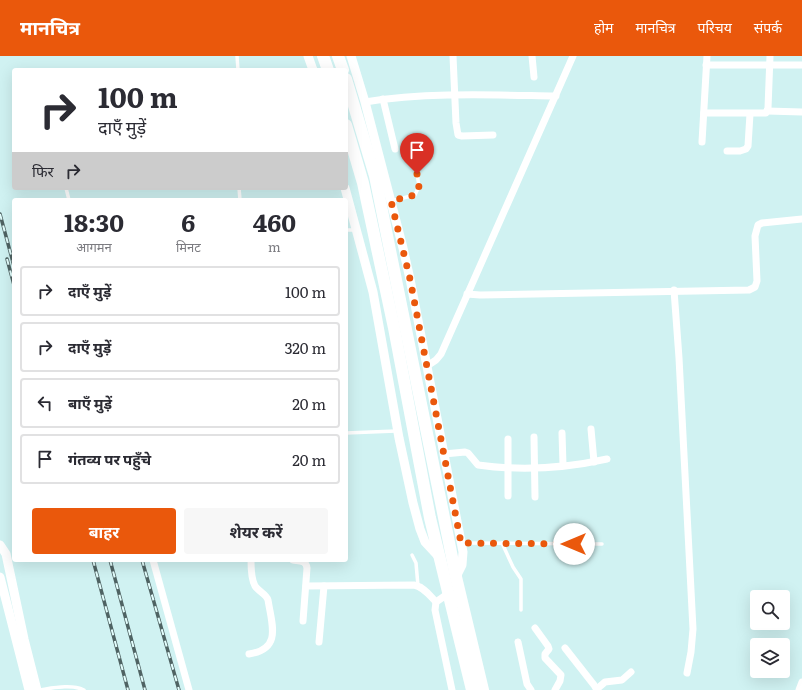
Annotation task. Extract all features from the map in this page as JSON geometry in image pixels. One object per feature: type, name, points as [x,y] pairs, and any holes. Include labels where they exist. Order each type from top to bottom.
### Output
[{"type":"highway","points":[[322,56],[327,68]]},
{"type":"highway","points":[[338,56],[342,68]]},
{"type":"highway","points":[[348,86],[375,176],[456,577],[484,690]]},
{"type":"highway","points":[[348,132],[363,183],[394,328],[430,518],[472,690]]},
{"type":"street","points":[[308,56],[312,68]]},
{"type":"street","points":[[352,56],[366,102],[405,256],[427,366],[463,552],[462,565],[456,577]]},
{"type":"street","points":[[453,56],[454,96],[458,134],[462,136],[493,135]]},
{"type":"street","points":[[532,56],[534,77]]},
{"type":"street","points":[[427,366],[436,360],[441,354],[573,56]]},
{"type":"street","points":[[702,142],[707,56]]},
{"type":"street","points":[[767,111],[770,56]]},
{"type":"street","points":[[706,65],[802,65]]},
{"type":"street","points":[[366,102],[394,98],[454,96],[556,96]]},
{"type":"street","points":[[383,100],[395,149]]},
{"type":"street","points":[[704,113],[765,114],[767,111],[802,112]]},
{"type":"street","points":[[727,152],[744,150],[748,146],[750,114]]},
{"type":"street","points":[[348,199],[365,260],[372,292],[397,431],[420,529],[425,542],[440,559]]},
{"type":"street","points":[[467,294],[749,290],[755,287],[757,281],[755,236],[758,225],[762,223],[802,219]]},
{"type":"street","points":[[674,290],[680,358],[693,629],[687,673]]},
{"type":"street","points":[[591,429],[594,462]]},
{"type":"street","points":[[562,433],[563,466]]},
{"type":"street","points":[[534,437],[535,497]]},
{"type":"street","points":[[508,439],[508,496]]},
{"type":"street","points":[[444,454],[465,452],[468,453],[478,465],[509,468],[563,466],[607,460]]},
{"type":"street","points":[[0,545],[6,554],[24,638],[38,690]]},
{"type":"street","points":[[154,562],[189,690]]},
{"type":"street","points":[[249,654],[264,650],[273,637],[268,600],[267,597],[256,587],[252,579],[251,562]]},
{"type":"street","points":[[303,621],[306,586],[306,564],[304,562]]},
{"type":"street","points":[[0,577],[29,690]]},
{"type":"street","points":[[306,586],[418,586],[436,602]]},
{"type":"street","points":[[319,642],[324,586]]},
{"type":"street","points":[[449,593],[436,602],[435,610],[452,690]]},
{"type":"street","points":[[535,628],[549,649],[545,654],[545,658],[561,675],[560,681],[555,690]]},
{"type":"street","points":[[518,642],[527,684],[531,690]]},
{"type":"street","points":[[565,648],[597,690],[605,682],[622,680],[632,672]]},
{"type":"street","points":[[799,690],[802,682]]},
{"type":"lane","points":[[237,56],[238,68]]},
{"type":"lane","points":[[391,201],[415,195],[419,186],[417,174]]},
{"type":"lane","points":[[348,230],[356,230]]},
{"type":"lane","points":[[348,434],[397,431]]},
{"type":"lane","points":[[461,543],[602,544]]},
{"type":"lane","points":[[502,544],[513,567],[521,579],[521,610]]},
{"type":"lane","points":[[412,555],[416,564],[418,586]]},
{"type":"lane","points":[[38,690],[66,687],[80,688],[84,690]]},
{"type":"railway","points":[[0,214],[12,259]]},
{"type":"railway","points":[[7,259],[12,278]]},
{"type":"railway","points":[[94,562],[128,690]]},
{"type":"railway","points":[[111,562],[145,690]]},
{"type":"railway","points":[[143,562],[179,690]]},
{"type":"route","points":[[417,174],[419,186],[415,195],[391,201],[410,279],[461,543],[574,544]]}]
